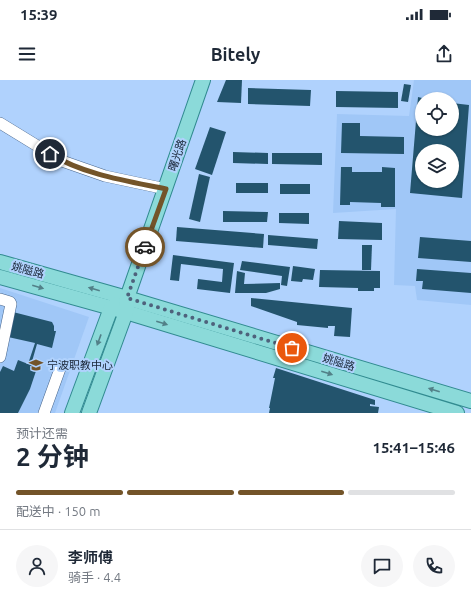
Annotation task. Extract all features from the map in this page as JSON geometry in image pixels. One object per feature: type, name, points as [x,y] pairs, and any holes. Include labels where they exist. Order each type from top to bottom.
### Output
[{"type":"main road","name":"曙光路","points":[[88,413],[127,305],[203,80]]},
{"type":"main road","name":"姚隘路","points":[[0,262],[457,413]]},
{"type":"main road","name":"姚隘路","points":[[0,276],[111,308]]},
{"type":"main road","name":"姚隘路","points":[[127,305],[471,401]]},
{"type":"main road","points":[[72,413],[111,308],[127,305]]},
{"type":"street","points":[[0,123],[62,161],[105,176],[166,189]]},
{"type":"street","points":[[0,299],[10,302],[11,304],[0,357]]},
{"type":"street","points":[[44,413],[61,366]]},
{"type":"shaded area","points":[[414,80],[471,80],[471,305],[417,300],[415,286],[394,285],[396,209],[333,213],[337,114],[409,116]]},
{"type":"shaded area","name":"宁波职教中心","points":[[0,288],[89,317],[55,413],[0,413]]},
{"type":"building","points":[[226,80],[242,80],[241,103],[217,102]]},
{"type":"building","points":[[404,84],[411,85],[408,102],[401,101]]},
{"type":"building","points":[[248,88],[311,90],[310,106],[248,104]]},
{"type":"building","points":[[336,91],[398,92],[398,108],[336,107]]},
{"type":"building","points":[[459,104],[469,105],[462,198],[410,193],[415,133],[415,136],[459,136]]},
{"type":"building","points":[[342,123],[360,123],[360,136],[404,137],[404,154],[341,153]]},
{"type":"building","points":[[210,127],[226,132],[212,175],[195,169]]},
{"type":"building","points":[[233,152],[268,153],[268,164],[233,163]]},
{"type":"building","points":[[272,153],[322,153],[322,165],[272,164]]},
{"type":"building","points":[[341,167],[352,167],[352,172],[382,172],[382,167],[395,168],[395,207],[381,207],[381,203],[350,202],[350,205],[340,205]]},
{"type":"building","points":[[199,174],[210,177],[200,222],[189,219]]},
{"type":"building","points":[[236,183],[268,183],[268,193],[236,193]]},
{"type":"building","points":[[280,184],[310,184],[310,194],[280,194]]},
{"type":"building","points":[[223,211],[268,212],[267,222],[223,222]]},
{"type":"building","points":[[279,213],[309,213],[309,224],[279,223]]},
{"type":"building","points":[[339,221],[382,223],[382,240],[338,239]]},
{"type":"building","points":[[177,227],[264,234],[263,248],[176,241]]},
{"type":"building","points":[[268,235],[318,239],[317,249],[268,245]]},
{"type":"building","points":[[420,237],[471,241],[471,262],[418,258]]},
{"type":"building","points":[[362,245],[372,245],[371,270],[362,270]]},
{"type":"building","points":[[173,255],[234,263],[230,293],[197,289],[198,279],[222,282],[223,269],[181,264],[179,281],[170,280]]},
{"type":"building","points":[[242,261],[290,267],[287,286],[281,285],[282,276],[240,270]]},
{"type":"building","points":[[293,266],[315,269],[313,280],[303,279],[302,282],[291,281]]},
{"type":"building","points":[[417,269],[471,273],[471,293],[422,289],[423,281],[416,281]]},
{"type":"building","points":[[320,270],[380,271],[380,288],[374,288],[374,291],[358,291],[358,288],[319,287]]},
{"type":"building","points":[[237,271],[245,273],[244,284],[280,283],[280,289],[266,293],[235,293]]},
{"type":"building","points":[[251,298],[352,308],[350,337],[334,336],[335,326],[328,326],[328,328],[297,325],[297,322],[251,306]]},
{"type":"building","points":[[13,312],[52,322],[54,331],[56,331],[52,348],[37,344],[31,365],[37,368],[30,389],[18,413],[0,413],[0,372],[3,366],[14,371],[18,360],[28,364],[35,343],[8,337]]},
{"type":"building","points":[[276,368],[375,400],[375,405],[370,404],[370,406],[379,407],[378,413],[269,413],[275,378],[273,378]]},
{"type":"way so far","points":[[145,247],[127,298],[292,348]]},
{"type":"place","name":"宁波职教中心","points":[[36,365]]},
{"type":"route","points":[[50,154],[62,161],[105,176],[166,189],[145,247]]}]
